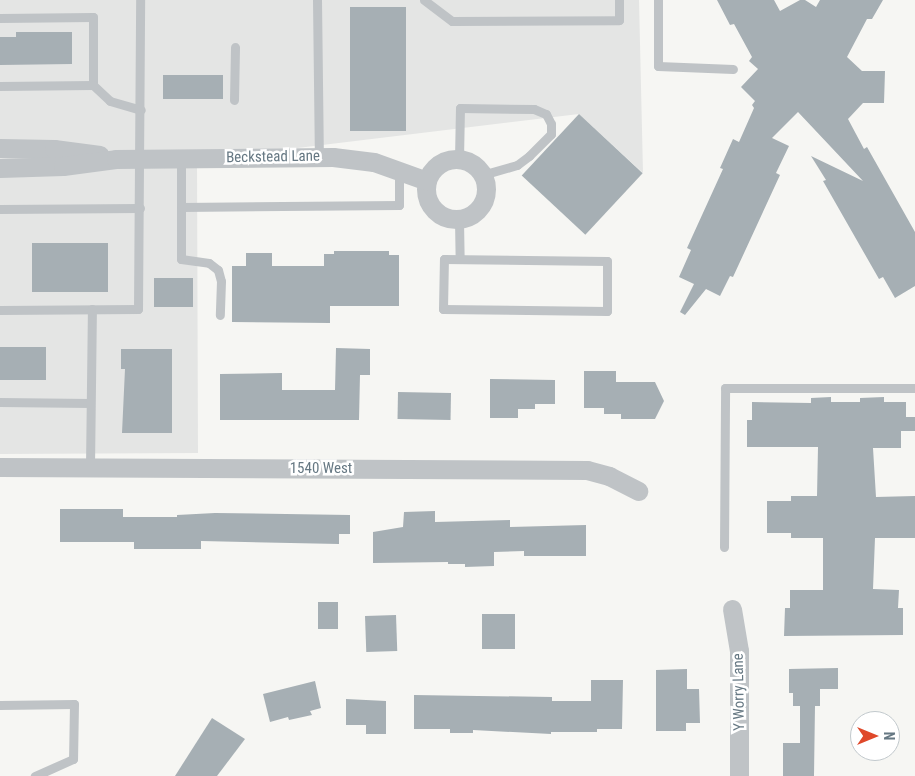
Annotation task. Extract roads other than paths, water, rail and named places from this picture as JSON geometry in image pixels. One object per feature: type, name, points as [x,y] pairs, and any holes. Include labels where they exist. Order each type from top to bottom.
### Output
[{"type":"street","name":"Beckstead Lane","points":[[0,148],[54,149],[116,159]]},
{"type":"street","name":"Beckstead Lane","points":[[0,168],[63,166],[116,159],[141,158],[319,157],[356,159],[399,169],[426,181]]},
{"type":"street","points":[[459,159],[475,165],[483,175],[486,186],[485,198],[480,209],[471,217],[459,220],[447,219],[437,214],[429,204],[425,193],[426,181],[432,170],[441,162],[459,159]]},
{"type":"street","name":"1540 West","points":[[0,467],[587,470],[609,476],[638,491]]},
{"type":"street","name":"Y Worry Lane","points":[[732,609],[739,651],[739,776]]},
{"type":"lane","points":[[0,310],[138,309],[141,158],[140,0]]},
{"type":"lane","points":[[317,0],[319,157]]},
{"type":"lane","points":[[424,0],[452,21],[619,20],[619,0]]},
{"type":"lane","points":[[658,0],[658,66],[733,69]]},
{"type":"lane","points":[[0,18],[93,17],[93,86]]},
{"type":"lane","points":[[234,100],[235,47]]},
{"type":"lane","points":[[0,86],[93,86],[110,101],[141,110]]},
{"type":"lane","points":[[459,159],[460,108],[534,109],[546,114],[551,124],[551,134],[529,156],[517,165],[483,175]]},
{"type":"lane","points":[[181,158],[181,259],[209,262],[218,270],[221,281],[220,315]]},
{"type":"lane","points":[[181,207],[399,205],[399,169]]},
{"type":"lane","points":[[0,210],[140,208]]},
{"type":"lane","points":[[459,220],[460,259]]},
{"type":"lane","points":[[444,259],[460,259],[607,261],[607,311],[443,309],[444,259]]},
{"type":"lane","points":[[90,467],[92,309]]},
{"type":"lane","points":[[724,547],[724,388],[915,388]]},
{"type":"lane","points":[[0,402],[90,402]]},
{"type":"lane","points":[[0,705],[74,704],[73,760],[35,776]]}]
